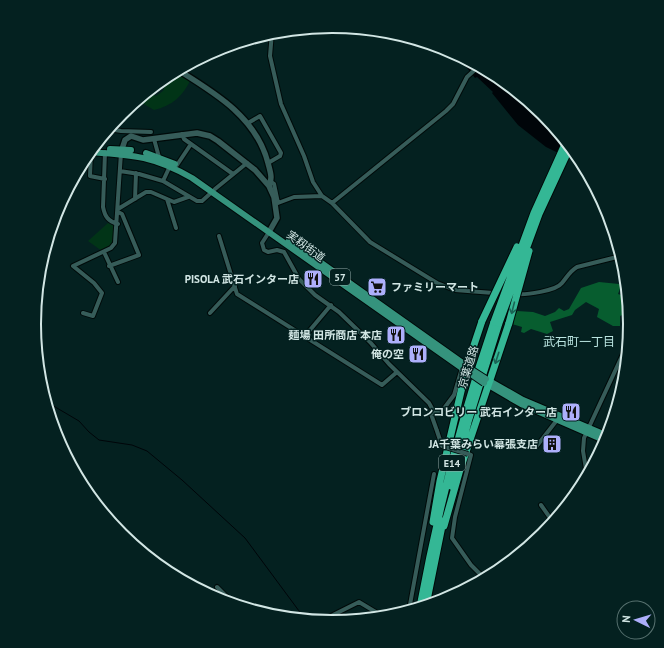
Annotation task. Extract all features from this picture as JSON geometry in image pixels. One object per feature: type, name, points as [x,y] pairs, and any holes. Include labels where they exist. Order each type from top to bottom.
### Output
[{"type":"highway","name":"京葉道路","points":[[421,601],[426,571],[463,419],[496,322],[564,148]]},
{"type":"highway","name":"京葉道路","points":[[553,177],[567,152]]},
{"type":"highway","points":[[426,571],[440,481],[482,321],[553,177]]},
{"type":"highway","points":[[433,565],[487,382],[509,323],[529,250],[553,177]]},
{"type":"highway","name":"京葉道路","points":[[427,600],[433,565],[455,468],[496,322]]},
{"type":"main road","name":"実籾街道","points":[[99,150],[122,151],[159,157],[177,165],[468,370],[522,404],[557,420],[601,434]]},
{"type":"main road","name":"実籾街道","points":[[98,151],[122,151],[146,157],[170,166],[214,190]]},
{"type":"main road","name":"実籾街道","points":[[487,382],[588,430],[600,437]]},
{"type":"street","points":[[271,40],[270,56],[281,104],[304,156],[313,182],[322,196],[332,203],[370,242],[437,283],[455,290],[523,295],[552,289],[562,284],[573,269],[577,267],[615,258]]},
{"type":"street","points":[[332,203],[446,111],[453,104],[469,75],[474,70]]},
{"type":"street","points":[[184,74],[211,91],[236,110],[248,123],[266,156],[277,218],[262,243],[264,250],[269,252],[277,250],[283,252],[299,279],[315,295],[330,305],[370,342],[397,372],[429,403],[434,412]]},
{"type":"street","points":[[248,123],[260,116],[281,153],[280,156],[268,164]]},
{"type":"street","points":[[114,130],[122,132],[151,132]]},
{"type":"street","points":[[83,313],[93,316],[102,293],[94,283],[73,266],[104,252],[111,248],[115,243],[118,224],[122,151],[124,141],[128,137],[134,136],[143,140],[197,133],[210,136],[247,163],[270,184],[274,184],[278,203],[294,197],[322,196]]},
{"type":"street","points":[[182,134],[184,139],[233,174]]},
{"type":"street","points":[[154,138],[159,157]]},
{"type":"street","points":[[177,165],[191,144]]},
{"type":"street","points":[[105,152],[103,207],[105,215],[109,221],[118,224]]},
{"type":"street","points":[[91,161],[90,176],[105,179]]},
{"type":"street","points":[[120,171],[136,173],[163,182],[197,202],[202,201],[247,163]]},
{"type":"street","points":[[163,182],[170,166]]},
{"type":"street","points":[[134,199],[136,173]]},
{"type":"street","points":[[118,211],[134,199],[149,192],[167,200],[177,202],[188,197]]},
{"type":"street","points":[[167,200],[176,228]]},
{"type":"street","points":[[109,266],[139,255],[122,214],[118,211]]},
{"type":"street","points":[[219,236],[237,294],[382,385],[397,372]]},
{"type":"street","points":[[104,252],[109,266],[118,282]]},
{"type":"street","points":[[210,313],[235,286]]},
{"type":"street","points":[[305,336],[330,305]]},
{"type":"street","points":[[586,466],[583,451],[583,441],[605,389],[621,360]]},
{"type":"street","points":[[434,412],[440,413],[442,411],[454,395],[468,370]]},
{"type":"street","points":[[434,412],[431,417],[442,446],[471,455],[453,525],[452,538],[471,565],[481,574]]},
{"type":"street","points":[[536,447],[557,420]]},
{"type":"street","points":[[410,604],[434,474]]},
{"type":"street","points":[[541,505],[550,517]]},
{"type":"street","points":[[217,587],[224,594]]},
{"type":"street","points":[[334,615],[359,602],[375,612]]},
{"type":"green space","points":[[182,75],[191,79],[181,95],[166,106],[154,110],[142,103],[153,94],[156,96],[163,91],[165,86]]},
{"type":"green space","points":[[108,223],[114,226],[114,243],[102,251],[88,241]]},
{"type":"green space","points":[[599,282],[619,284],[621,286],[618,294],[621,295],[623,315],[620,316],[620,326],[613,326],[597,317],[599,309],[586,302],[575,310],[572,315],[550,322],[553,331],[547,334],[531,329],[524,333],[521,332],[522,327],[512,324],[517,311],[533,312],[545,316],[555,312],[559,308],[564,311],[569,309],[581,288]]},
{"type":"shaded area","points":[[465,65],[494,82],[524,105],[551,132],[572,160],[546,147],[518,125],[492,93],[493,92],[477,77],[475,78]]},
{"type":"waterway","points":[[53,406],[79,421],[99,440],[132,445],[147,451],[182,480],[245,538],[301,613]]},
{"type":"place","name":"PISOLA 武石インター店","points":[[313,279]]},
{"type":"place","name":"ファミリーマート","points":[[377,287]]},
{"type":"place","name":"麺場 田所商店 本店","points":[[396,335]]},
{"type":"place","name":"俺の空","points":[[418,354]]},
{"type":"place","name":"ブロンコビリー 武石インター店","points":[[571,412]]},
{"type":"place","name":"JA千葉みらい幕張支店","points":[[552,444]]},
{"type":"district","name":"武石町一丁目","points":[[579,342]]}]
